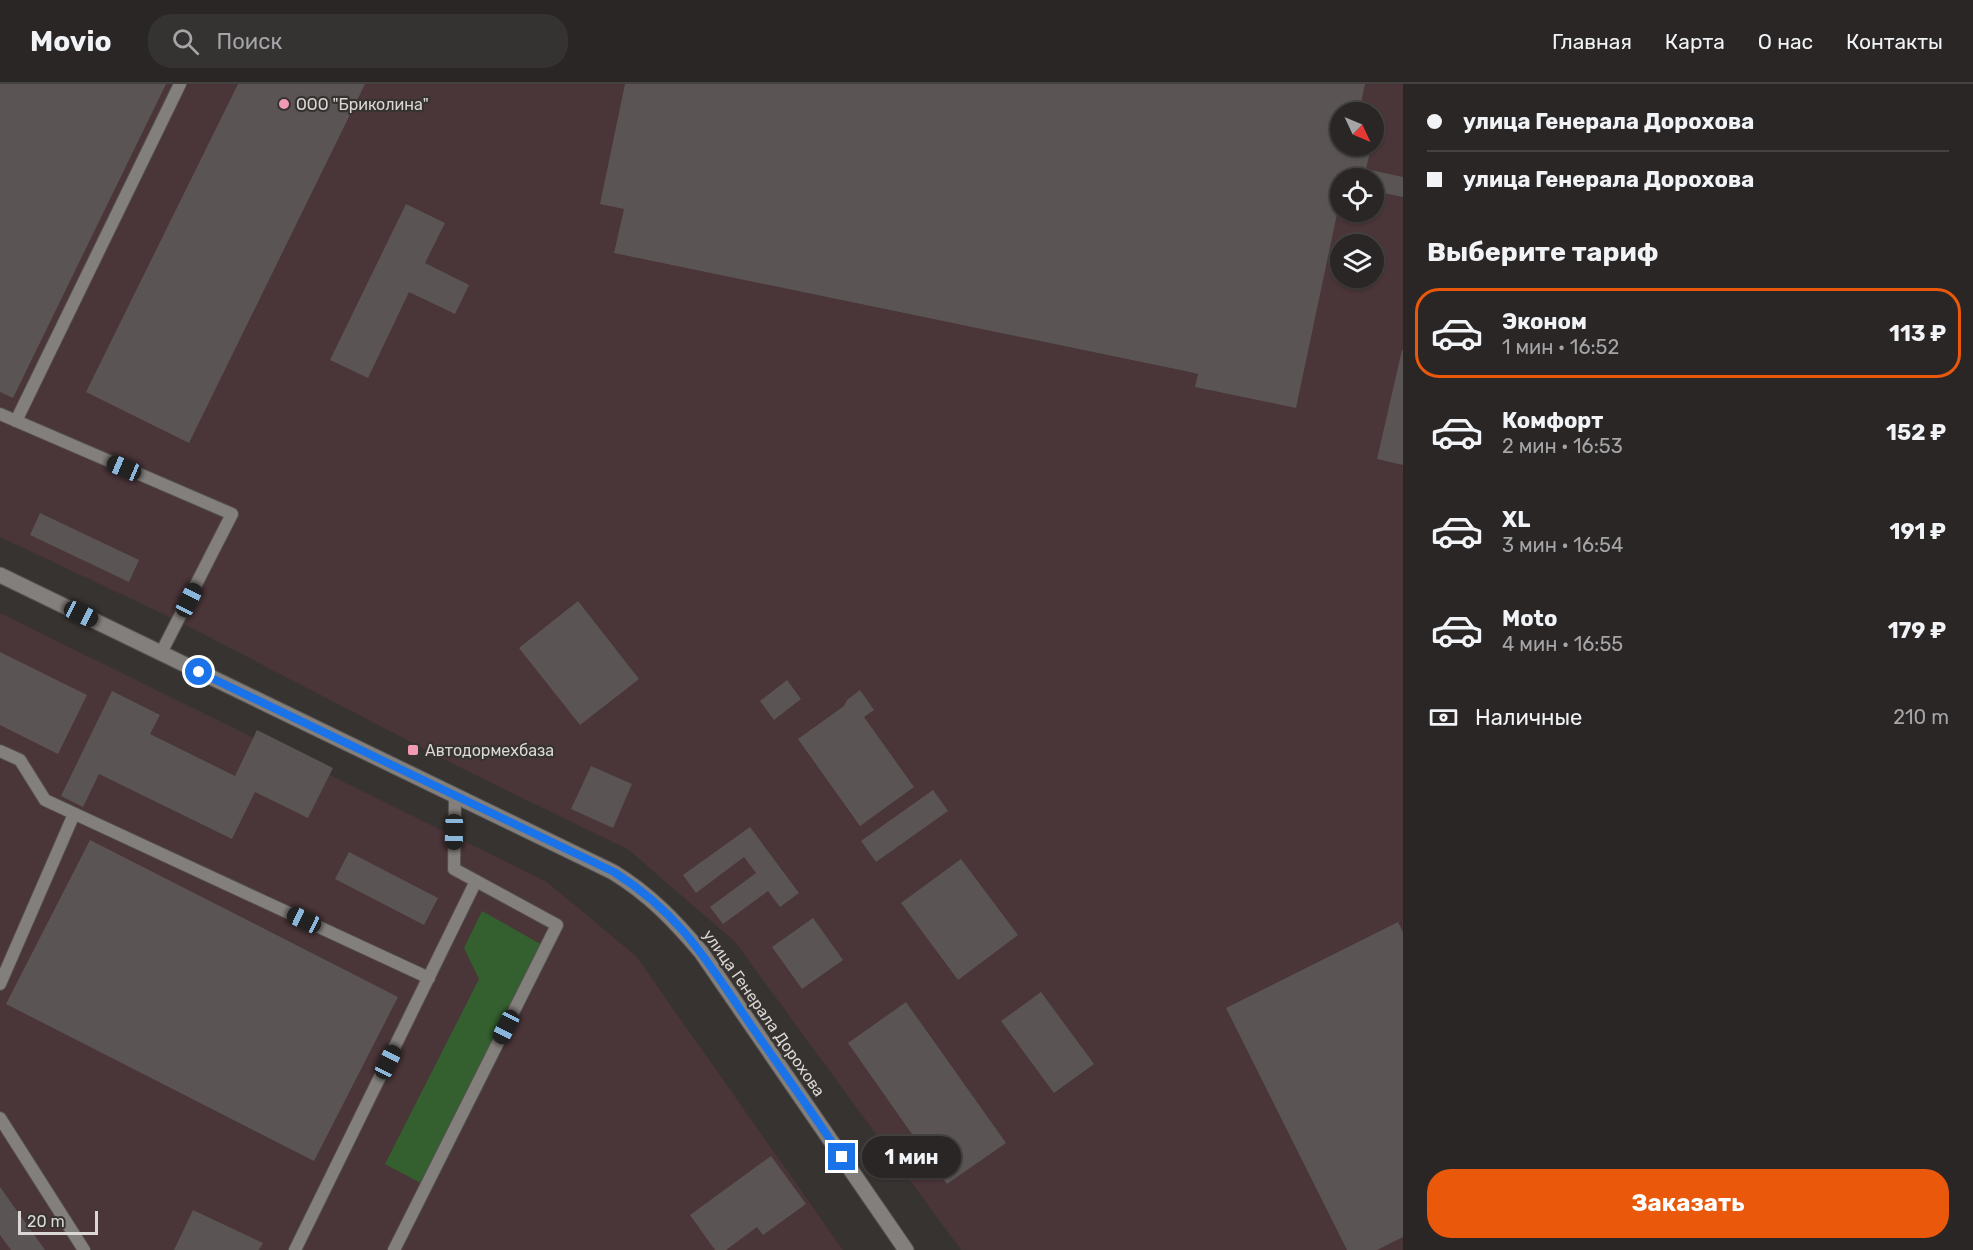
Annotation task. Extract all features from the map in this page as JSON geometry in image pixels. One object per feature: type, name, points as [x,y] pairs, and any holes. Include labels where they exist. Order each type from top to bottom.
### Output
[{"type":"street","name":"улица Генерала Дорохова","points":[[0,575],[614,872],[644,891],[673,918],[701,952],[906,1250]]},
{"type":"lane","points":[[16,421],[180,84]]},
{"type":"lane","points":[[0,414],[232,514],[161,653]]},
{"type":"lane","points":[[0,751],[20,760],[45,800],[429,978]]},
{"type":"lane","points":[[394,1250],[557,925],[454,869],[455,797]]},
{"type":"lane","points":[[0,984],[74,814]]},
{"type":"lane","points":[[295,1250],[476,881]]},
{"type":"lane","points":[[0,1118],[84,1250]]},
{"type":"shaded area","points":[[0,84],[1403,84],[1403,1250],[961,1250],[735,942],[629,850],[461,768],[178,621],[0,537]]},
{"type":"shaded area","points":[[0,613],[547,882],[636,956],[843,1250],[0,1250]]},
{"type":"green space","points":[[482,911],[546,947],[426,1186],[385,1164],[479,979],[464,948]]},
{"type":"building","points":[[0,84],[166,84],[13,398],[0,392]]},
{"type":"building","points":[[238,84],[365,84],[189,443],[86,392]]},
{"type":"building","points":[[625,84],[1365,84],[1361,102],[1330,102],[1330,156],[1369,156],[1366,168],[1330,168],[1330,222],[1335,222],[1333,234],[1330,234],[1330,247],[1296,408],[1195,387],[1198,374],[1190,372],[614,253],[624,209],[600,204]]},
{"type":"building","points":[[1384,173],[1403,177],[1403,197],[1384,193]]},
{"type":"building","points":[[406,204],[445,223],[425,263],[469,285],[455,314],[409,292],[368,378],[330,360]]},
{"type":"building","points":[[1403,350],[1403,465],[1377,459]]},
{"type":"building","points":[[40,513],[139,560],[129,582],[30,535]]},
{"type":"building","points":[[578,601],[639,679],[580,725],[519,648]]},
{"type":"building","points":[[0,652],[87,695],[58,754],[0,725]]},
{"type":"building","points":[[787,680],[801,699],[774,720],[760,701]]},
{"type":"building","points":[[860,690],[874,710],[864,717],[914,787],[860,826],[798,739],[844,706],[847,700]]},
{"type":"building","points":[[112,691],[160,715],[150,734],[235,776],[257,730],[333,768],[308,818],[255,792],[232,839],[99,774],[83,807],[61,796]]},
{"type":"building","points":[[591,766],[632,784],[613,828],[571,809]]},
{"type":"building","points":[[933,790],[948,811],[876,862],[861,841]]},
{"type":"building","points":[[750,827],[799,893],[780,907],[768,891],[723,924],[710,907],[756,873],[744,857],[696,893],[683,875]]},
{"type":"building","points":[[90,840],[398,997],[314,1161],[6,1004]]},
{"type":"building","points":[[349,852],[438,898],[424,925],[335,879]]},
{"type":"building","points":[[961,859],[1018,935],[958,980],[901,903]]},
{"type":"building","points":[[813,918],[843,960],[802,989],[772,947]]},
{"type":"building","points":[[1398,922],[1403,932],[1403,1237],[1377,1250],[1347,1250],[1226,1008]]},
{"type":"building","points":[[1041,992],[1094,1064],[1054,1093],[1001,1021]]},
{"type":"building","points":[[906,1002],[1006,1143],[947,1184],[848,1043]]},
{"type":"building","points":[[771,1156],[806,1204],[763,1235],[757,1227],[726,1250],[715,1250],[690,1215]]},
{"type":"building","points":[[0,1187],[45,1250],[11,1250],[0,1235]]},
{"type":"building","points":[[193,1210],[263,1243],[259,1250],[174,1250]]},
{"type":"place","name":"ООО \"Бриколина\"","points":[[284,104]]},
{"type":"place","name":"Автодормехбаза","points":[[413,750]]},
{"type":"route","points":[[199,672],[614,872],[644,891],[673,918],[701,952],[842,1157]]}]
